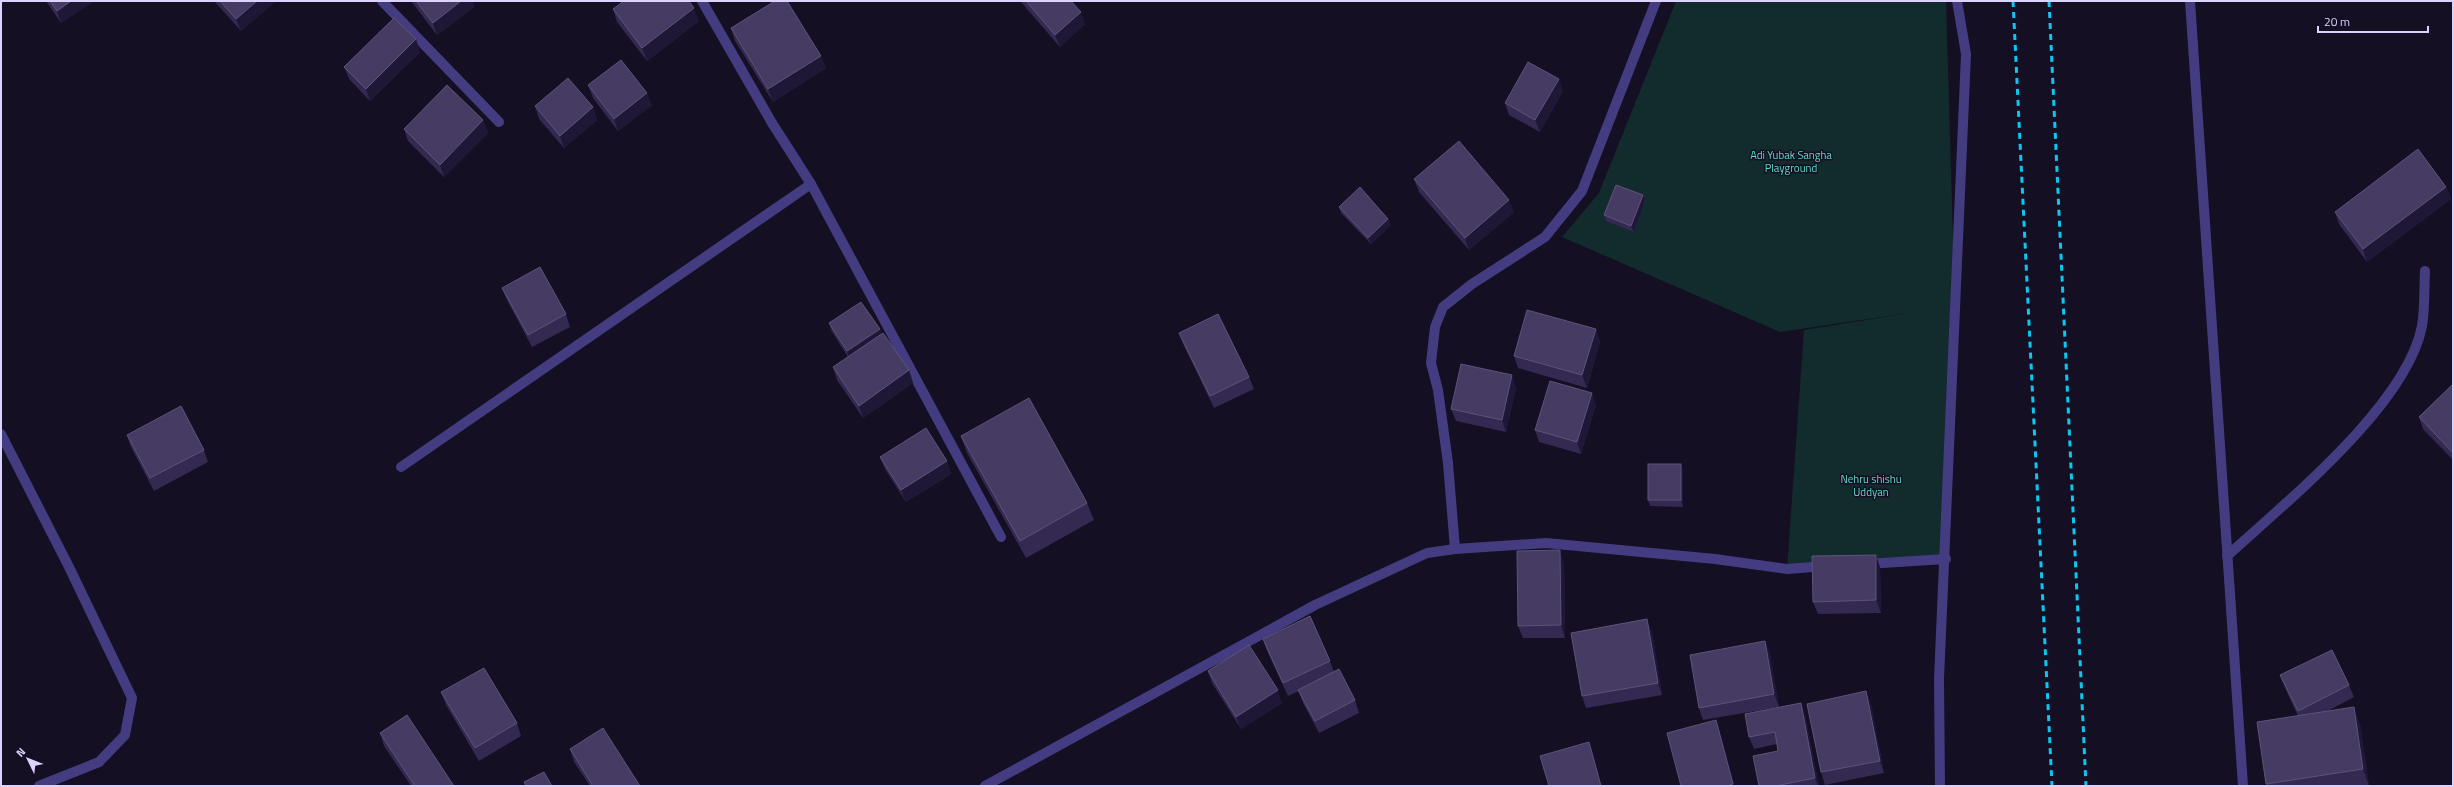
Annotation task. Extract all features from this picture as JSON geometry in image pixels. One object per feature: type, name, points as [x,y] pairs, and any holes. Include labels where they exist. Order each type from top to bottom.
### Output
[{"type":"street","points":[[382,1],[499,122]]},
{"type":"street","points":[[702,1],[725,34],[810,184],[1000,537]]},
{"type":"street","points":[[1455,549],[1448,463],[1438,390],[1431,363],[1435,327],[1443,307],[1472,284],[1545,237],[1582,191],[1656,1]]},
{"type":"street","points":[[1940,786],[1939,679],[1946,559],[1966,54],[1957,1]]},
{"type":"street","points":[[2190,1],[2242,786]]},
{"type":"street","points":[[401,467],[810,184]]},
{"type":"street","points":[[2227,556],[2347,444],[2377,411],[2409,361],[2422,326],[2425,271]]},
{"type":"street","points":[[1,434],[69,567],[132,698],[125,735],[99,762],[39,786]]},
{"type":"street","points":[[985,786],[1315,605],[1427,553],[1455,549],[1546,543],[1715,559],[1788,569],[1835,566]]},
{"type":"street","points":[[1859,564],[1946,559]]},
{"type":"green space","name":"Adi Yubak Sangha Playground","points":[[1676,1],[1946,1],[1955,306],[1946,559],[1787,569],[1804,330],[1909,313],[1780,332],[1562,237],[1599,193]]},
{"type":"building","points":[[50,1],[71,1],[57,11]]},
{"type":"building","points":[[220,1],[257,1],[236,19]]},
{"type":"building","points":[[416,1],[461,1],[433,23]]},
{"type":"building","points":[[624,1],[689,1],[694,8],[642,48],[613,9]]},
{"type":"building","points":[[775,1],[787,1],[821,56],[768,89],[731,28]]},
{"type":"building","points":[[1026,1],[1071,1],[1081,12],[1055,35]]},
{"type":"building","points":[[394,18],[416,39],[366,89],[344,67]]},
{"type":"building","points":[[621,60],[647,93],[614,119],[588,85]]},
{"type":"building","points":[[1528,62],[1559,79],[1535,120],[1505,103]]},
{"type":"building","points":[[568,78],[593,107],[560,136],[535,106]]},
{"type":"building","points":[[447,85],[483,120],[440,165],[404,129]]},
{"type":"building","points":[[1459,141],[1509,200],[1465,238],[1414,179]]},
{"type":"building","points":[[2418,149],[2446,187],[2363,249],[2335,212]]},
{"type":"building","points":[[1616,185],[1643,195],[1631,226],[1604,215]]},
{"type":"building","points":[[1360,187],[1388,219],[1368,238],[1339,207]]},
{"type":"building","points":[[540,267],[566,314],[528,335],[502,288]]},
{"type":"building","points":[[861,302],[880,329],[847,351],[829,323]]},
{"type":"building","points":[[1527,310],[1596,329],[1582,375],[1514,356]]},
{"type":"building","points":[[1218,314],[1249,377],[1210,396],[1179,333]]},
{"type":"building","points":[[883,333],[909,370],[859,406],[833,367]]},
{"type":"building","points":[[1461,364],[1512,375],[1502,420],[1451,409]]},
{"type":"building","points":[[1550,381],[1592,393],[1577,442],[1535,430]]},
{"type":"building","points":[[2453,384],[2453,453],[2419,417]]},
{"type":"building","points":[[1029,398],[1087,503],[1020,541],[961,436]]},
{"type":"building","points":[[181,406],[204,450],[150,478],[127,435]]},
{"type":"building","points":[[926,428],[947,461],[901,490],[880,457]]},
{"type":"building","points":[[1648,464],[1681,464],[1681,500],[1648,500]]},
{"type":"building","points":[[1560,550],[1561,625],[1518,626],[1517,551]]},
{"type":"building","points":[[1876,555],[1876,600],[1813,602],[1812,556]]},
{"type":"building","points":[[1310,616],[1330,661],[1283,683],[1263,639]]},
{"type":"building","points":[[1647,619],[1658,683],[1582,696],[1571,633]]},
{"type":"building","points":[[1765,641],[1774,694],[1699,708],[1690,655]]},
{"type":"building","points":[[1249,645],[1278,690],[1236,717],[1208,671]]},
{"type":"building","points":[[2332,650],[2349,685],[2298,711],[2280,675]]},
{"type":"building","points":[[484,668],[517,723],[475,748],[441,692]]},
{"type":"building","points":[[1339,669],[1355,700],[1315,721],[1298,690]]},
{"type":"building","points":[[1866,691],[1880,761],[1821,772],[1807,704]]},
{"type":"building","points":[[1801,703],[1815,778],[1775,786],[1759,786],[1753,756],[1778,751],[1775,732],[1749,737],[1745,714]]},
{"type":"building","points":[[2354,707],[2363,769],[2266,784],[2257,722]]},
{"type":"building","points":[[407,715],[454,786],[415,786],[380,733]]},
{"type":"building","points":[[1716,720],[1733,784],[1727,786],[1681,786],[1667,733]]},
{"type":"building","points":[[603,728],[640,786],[593,786],[570,749]]},
{"type":"building","points":[[1589,742],[1601,786],[1549,786],[1540,756]]},
{"type":"building","points":[[544,772],[552,786],[526,786],[524,782]]},
{"type":"railway","points":[[2013,1],[2052,786]]},
{"type":"railway","points":[[2049,1],[2086,786]]},
{"type":"park label","name":"Nehru shishu Uddyan","points":[[1871,485]]}]
